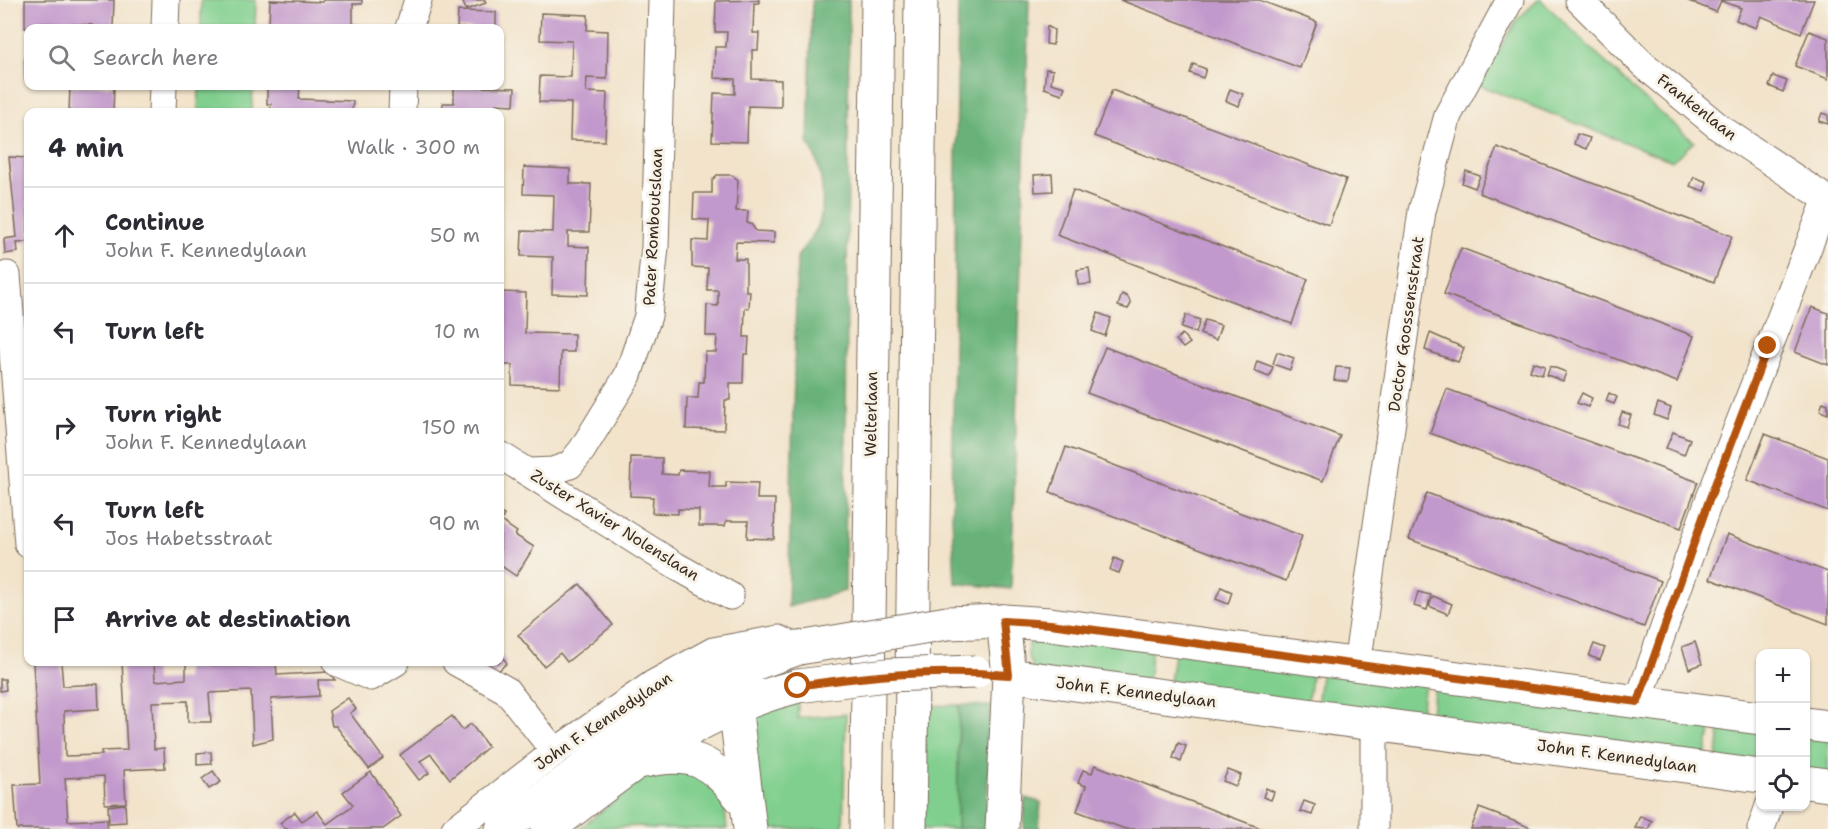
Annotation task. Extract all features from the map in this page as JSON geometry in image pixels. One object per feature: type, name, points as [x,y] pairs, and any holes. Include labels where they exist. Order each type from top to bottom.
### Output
[{"type":"main road","name":"Welterlaan","points":[[866,829],[878,0]]},
{"type":"main road","points":[[910,829],[921,0]]},
{"type":"main road","points":[[990,621],[1009,675],[1002,829]]},
{"type":"main road","name":"John F. Kennedylaan","points":[[502,829],[676,700],[750,663],[799,648],[908,628],[990,621],[1050,624],[1756,717]]},
{"type":"main road","points":[[748,816],[735,705],[750,663]]},
{"type":"main road","name":"John F. Kennedylaan","points":[[548,829],[669,739],[735,705],[798,686],[887,675],[975,672],[1009,675],[1756,775]]},
{"type":"main road","points":[[1810,725],[1828,727]]},
{"type":"main road","points":[[634,763],[674,757],[703,762],[725,778],[748,816]]},
{"type":"main road","points":[[1810,783],[1828,785]]},
{"type":"street","points":[[165,24],[166,0]]},
{"type":"street","points":[[410,24],[418,0]]},
{"type":"street","name":"Pater Romboutslaan","points":[[530,472],[553,471],[570,465],[582,450],[628,375],[648,316],[655,247],[662,0]]},
{"type":"street","name":"Doctor Goossensstraat","points":[[1357,665],[1422,211],[1430,174],[1448,115],[1510,0]]},
{"type":"street","name":"Frankenlaan","points":[[1579,0],[1644,65],[1720,128],[1828,199]]},
{"type":"street","points":[[162,108],[163,90]]},
{"type":"street","points":[[402,108],[403,90]]},
{"type":"street","points":[[1638,702],[1712,493],[1828,199]]},
{"type":"street","points":[[12,276],[24,477]]},
{"type":"street","name":"Zuster Xavier Nolenslaan","points":[[504,456],[676,566],[730,596]]},
{"type":"street","name":"John F. Kennedylaan","points":[[455,829],[555,752],[653,684],[713,651],[779,639],[799,648]]},
{"type":"street","points":[[345,666],[371,677],[389,666]]},
{"type":"street","points":[[463,666],[506,690],[555,752]]},
{"type":"street","points":[[1374,724],[1374,829]]},
{"type":"street","points":[[1761,829],[1768,811]]},
{"type":"green space","points":[[201,0],[256,0],[255,24],[201,24]]},
{"type":"green space","points":[[812,0],[849,0],[845,591],[788,607],[797,257],[819,225],[822,211],[819,170],[808,142]]},
{"type":"green space","points":[[958,0],[1029,0],[1011,589],[955,583],[952,515]]},
{"type":"green space","points":[[1538,0],[1541,0],[1634,90],[1694,142],[1672,161],[1478,85],[1517,20]]},
{"type":"green space","points":[[199,90],[253,90],[252,108],[198,108]]},
{"type":"green space","points":[[1039,632],[1152,643],[1148,686],[1035,670],[1029,659],[1028,650],[1034,636]]},
{"type":"green space","points":[[1175,647],[1313,665],[1307,706],[1169,689]]},
{"type":"green space","points":[[1322,667],[1425,682],[1420,721],[1317,707]]},
{"type":"green space","points":[[1436,682],[1712,719],[1705,761],[1429,722]]},
{"type":"green space","points":[[798,695],[798,718],[846,714],[843,829],[762,829],[747,725],[757,708]]},
{"type":"green space","points":[[959,705],[957,829],[922,829],[925,706]]},
{"type":"green space","points":[[959,705],[991,706],[986,829],[957,829]]},
{"type":"green space","points":[[1721,721],[1756,725],[1756,768],[1716,763]]},
{"type":"green space","points":[[1810,733],[1828,735],[1828,777],[1810,775]]},
{"type":"green space","points":[[684,766],[723,794],[727,829],[650,829],[640,826],[579,829],[644,778]]},
{"type":"green space","points":[[1025,798],[1041,802],[1039,829],[1024,829]]},
{"type":"building","points":[[25,0],[114,0],[113,24],[25,24]]},
{"type":"building","points":[[270,0],[323,2],[323,0],[362,0],[362,4],[353,4],[353,24],[269,24]]},
{"type":"building","points":[[462,0],[485,0],[486,3],[466,10]]},
{"type":"building","points":[[759,0],[759,3],[754,3],[753,33],[759,33],[758,50],[752,50],[752,79],[781,80],[781,107],[748,106],[747,142],[712,141],[714,93],[735,94],[735,79],[714,78],[715,47],[726,47],[727,32],[715,32],[716,1]]},
{"type":"building","points":[[1120,0],[1259,0],[1317,22],[1300,68]]},
{"type":"building","points":[[1686,0],[1814,0],[1801,33],[1761,16],[1756,28],[1736,20],[1741,8],[1721,1],[1716,12]]},
{"type":"building","points":[[458,11],[496,12],[496,24],[457,24]]},
{"type":"building","points":[[541,13],[588,15],[587,30],[608,31],[607,79],[587,78],[586,92],[607,93],[605,141],[570,140],[571,103],[539,102],[540,76],[571,77],[572,41],[540,40]]},
{"type":"building","points":[[1047,26],[1054,30],[1053,45],[1046,44]]},
{"type":"building","points":[[1809,31],[1828,38],[1828,79],[1795,66]]},
{"type":"building","points":[[1193,64],[1206,69],[1203,78],[1190,73]]},
{"type":"building","points":[[1046,69],[1053,70],[1051,83],[1065,87],[1062,94],[1044,88]]},
{"type":"building","points":[[1773,76],[1787,81],[1783,92],[1769,86]]},
{"type":"building","points":[[515,88],[514,105],[496,104],[496,108],[442,108],[443,103],[454,103],[454,90]]},
{"type":"building","points":[[1230,89],[1243,94],[1239,106],[1226,101]]},
{"type":"building","points":[[70,90],[114,90],[113,108],[69,108]]},
{"type":"building","points":[[267,90],[300,90],[299,99],[353,101],[352,108],[270,108],[271,104],[267,104]]},
{"type":"building","points":[[1112,90],[1346,179],[1329,225],[1094,136]]},
{"type":"building","points":[[1822,113],[1828,115],[1828,124],[1819,121]]},
{"type":"building","points":[[1577,134],[1590,138],[1586,149],[1574,144]]},
{"type":"building","points":[[1497,147],[1732,236],[1714,282],[1479,193]]},
{"type":"building","points":[[9,157],[24,158],[24,242],[17,243],[18,252],[5,254],[4,239],[17,237]]},
{"type":"building","points":[[524,167],[570,169],[570,184],[591,184],[589,232],[568,232],[568,246],[589,247],[588,295],[552,294],[553,257],[521,256],[522,231],[553,232],[554,195],[523,194]]},
{"type":"building","points":[[1466,171],[1480,176],[1475,188],[1462,183]]},
{"type":"building","points":[[1052,174],[1053,191],[1035,192],[1034,175]]},
{"type":"building","points":[[717,175],[732,175],[738,180],[736,211],[748,211],[747,223],[751,224],[756,231],[774,232],[774,243],[736,242],[735,259],[746,259],[746,291],[750,291],[749,308],[745,308],[744,337],[749,337],[748,354],[744,354],[743,383],[730,383],[730,400],[725,400],[724,430],[686,429],[687,398],[698,398],[699,382],[704,382],[705,352],[716,352],[717,336],[706,336],[707,305],[718,306],[718,290],[707,290],[708,268],[692,267],[692,240],[708,241],[709,220],[693,219],[694,193],[712,193],[712,180]]},
{"type":"building","points":[[1694,177],[1707,182],[1704,191],[1690,186]]},
{"type":"building","points":[[1073,190],[1308,279],[1292,324],[1057,235]]},
{"type":"building","points":[[1461,248],[1694,336],[1677,382],[1444,294]]},
{"type":"building","points":[[1089,268],[1091,284],[1078,285],[1077,270]]},
{"type":"building","points":[[504,292],[526,293],[525,333],[574,334],[574,352],[561,352],[560,387],[512,385],[512,365],[504,365]]},
{"type":"building","points":[[1122,294],[1128,297],[1131,304],[1128,309],[1118,306]]},
{"type":"building","points":[[1812,307],[1828,313],[1828,365],[1795,352]]},
{"type":"building","points":[[1098,313],[1111,318],[1105,336],[1092,331]]},
{"type":"building","points":[[1186,315],[1200,320],[1196,333],[1181,328]]},
{"type":"building","points":[[1205,320],[1221,325],[1216,340],[1200,334]]},
{"type":"building","points":[[1430,333],[1464,348],[1458,362],[1425,350]]},
{"type":"building","points":[[1182,334],[1190,343],[1183,348],[1176,340]]},
{"type":"building","points":[[1105,347],[1340,436],[1323,481],[1087,393]]},
{"type":"building","points":[[1277,352],[1294,358],[1290,370],[1273,364]]},
{"type":"building","points":[[1257,361],[1273,367],[1269,377],[1254,371]]},
{"type":"building","points":[[1533,362],[1545,366],[1542,375],[1530,371]]},
{"type":"building","points":[[1550,366],[1566,372],[1563,381],[1547,375]]},
{"type":"building","points":[[1336,367],[1350,368],[1348,382],[1334,380]]},
{"type":"building","points":[[1447,389],[1698,482],[1681,528],[1430,433]]},
{"type":"building","points":[[1582,393],[1592,398],[1588,407],[1577,403]]},
{"type":"building","points":[[1609,393],[1617,397],[1614,404],[1606,401]]},
{"type":"building","points":[[1823,402],[1828,404],[1828,414],[1820,411]]},
{"type":"building","points":[[1658,403],[1671,408],[1667,420],[1654,415]]},
{"type":"building","points":[[1622,412],[1631,415],[1627,427],[1618,424]]},
{"type":"building","points":[[1673,432],[1690,439],[1684,455],[1666,448]]},
{"type":"building","points":[[1765,434],[1828,458],[1828,511],[1747,480]]},
{"type":"building","points":[[1066,447],[1302,536],[1286,581],[1050,492]]},
{"type":"building","points":[[631,457],[662,458],[662,474],[678,475],[679,470],[710,471],[709,487],[726,487],[726,482],[758,483],[757,499],[775,499],[774,539],[747,538],[748,521],[726,521],[725,526],[699,526],[699,510],[678,509],[678,514],[652,513],[653,497],[630,496]]},
{"type":"building","points":[[1427,493],[1661,581],[1644,627],[1409,539]]},
{"type":"building","points":[[504,523],[517,532],[515,535],[534,547],[516,576],[504,568]]},
{"type":"building","points":[[1727,534],[1828,572],[1828,624],[1710,579]]},
{"type":"building","points":[[1114,558],[1123,562],[1119,573],[1110,570]]},
{"type":"building","points":[[580,584],[613,625],[567,662],[560,653],[544,666],[518,635]]},
{"type":"building","points":[[1221,587],[1232,592],[1228,604],[1216,599]]},
{"type":"building","points":[[1418,592],[1431,595],[1427,610],[1414,606]]},
{"type":"building","points":[[1433,596],[1452,604],[1448,614],[1429,606]]},
{"type":"building","points":[[1695,642],[1702,664],[1689,669],[1682,647]]},
{"type":"building","points":[[1594,644],[1605,648],[1600,660],[1589,656]]},
{"type":"building","points":[[33,666],[61,666],[63,686],[98,684],[99,709],[64,711],[65,756],[102,755],[101,751],[127,750],[122,666],[154,666],[155,681],[186,679],[186,666],[276,666],[277,675],[329,672],[335,680],[318,680],[319,696],[271,699],[273,739],[253,744],[251,691],[209,693],[211,722],[188,722],[188,701],[152,702],[154,749],[164,748],[165,768],[124,770],[126,803],[105,804],[104,776],[65,778],[68,821],[107,819],[107,829],[17,829],[14,785],[40,784]]},
{"type":"building","points":[[480,666],[504,666],[494,675]]},
{"type":"building","points":[[0,679],[5,679],[6,690],[0,691]]},
{"type":"building","points":[[348,698],[356,709],[350,713],[383,758],[369,769],[336,726],[332,726],[329,711]]},
{"type":"building","points":[[452,716],[462,730],[471,724],[488,747],[450,779],[431,754],[420,761],[429,773],[419,780],[400,755]]},
{"type":"building","points":[[1178,743],[1186,746],[1181,762],[1173,758]]},
{"type":"building","points":[[211,752],[212,764],[197,765],[197,753]]},
{"type":"building","points":[[1095,765],[1263,829],[1125,829],[1077,811],[1086,786],[1078,783],[1083,770],[1092,773]]},
{"type":"building","points":[[1228,770],[1241,775],[1236,786],[1223,781]]},
{"type":"building","points":[[213,771],[221,782],[209,789],[202,779]]},
{"type":"building","points":[[371,772],[401,816],[383,829],[285,829],[280,823],[295,812],[302,821],[317,811],[327,824],[353,805],[343,792]]},
{"type":"building","points":[[1266,788],[1274,792],[1271,800],[1263,797]]},
{"type":"building","points":[[1304,801],[1315,805],[1312,815],[1300,811]]},
{"type":"building","points":[[125,804],[126,822],[109,823],[108,806]]},
{"type":"building","points":[[1479,808],[1519,823],[1533,829],[1471,829]]},
{"type":"building","points":[[1640,816],[1652,821],[1648,829],[1635,828]]},
{"type":"route","points":[[798,686],[910,673],[975,672],[1009,675],[1006,627],[1003,621],[1050,624],[1638,702],[1708,503],[1768,346]]}]
